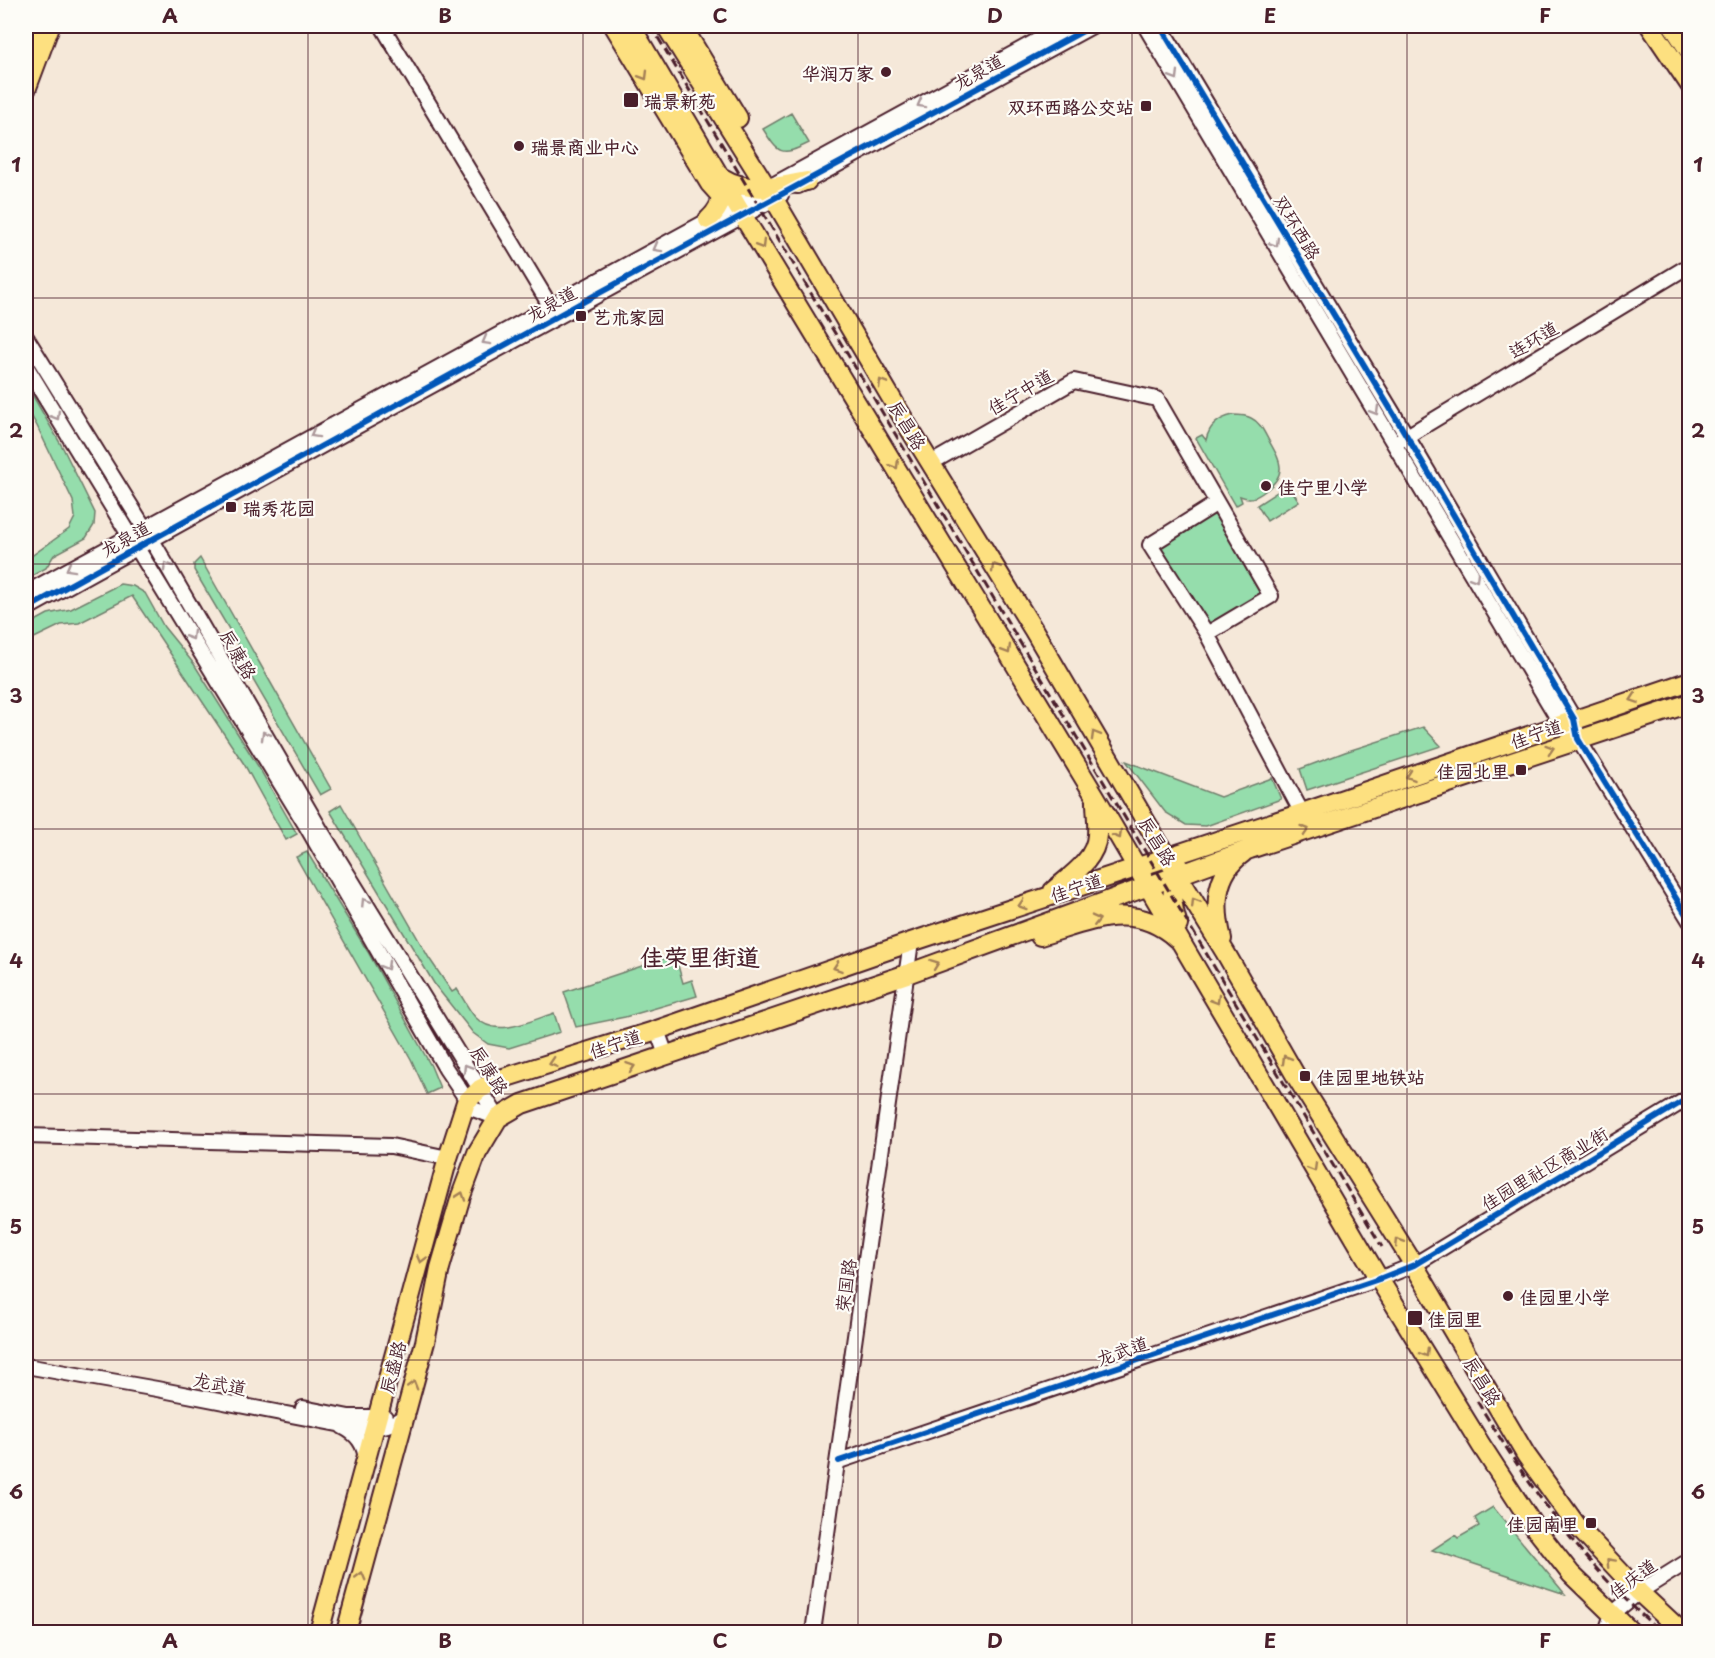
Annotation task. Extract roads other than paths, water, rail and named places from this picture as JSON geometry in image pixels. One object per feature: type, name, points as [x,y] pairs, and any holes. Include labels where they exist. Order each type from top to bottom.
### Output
[{"type":"main road","points":[[26,55],[37,26]]},
{"type":"main road","points":[[26,90],[50,26]]},
{"type":"main road","points":[[614,26],[710,184],[734,206]]},
{"type":"main road","name":"辰昌路","points":[[631,26],[721,177],[734,206],[1095,796],[1379,1279],[1480,1445],[1535,1528],[1571,1574],[1631,1632]]},
{"type":"main road","name":"辰昌路","points":[[666,26],[770,193],[1033,629],[1297,1078],[1414,1265],[1520,1445],[1577,1526],[1639,1592],[1682,1632]]},
{"type":"main road","points":[[682,26],[758,151],[770,193]]},
{"type":"main road","points":[[1650,26],[1689,85]]},
{"type":"main road","points":[[1673,26],[1689,52]]},
{"type":"main road","points":[[721,177],[744,188],[770,193],[807,181]]},
{"type":"main road","points":[[712,225],[716,211],[734,206]]},
{"type":"main road","name":"佳宁道","points":[[466,1102],[480,1089],[497,1080],[657,1030],[911,942],[1302,813],[1689,681]]},
{"type":"main road","name":"佳宁道","points":[[498,1118],[522,1104],[907,974],[1178,874],[1689,703]]},
{"type":"main road","points":[[1048,896],[1078,869],[1094,848],[1097,834],[1095,796]]},
{"type":"main road","points":[[1187,949],[1172,901],[1173,886],[1178,874],[1195,856],[1230,836]]},
{"type":"main road","points":[[1225,952],[1218,916],[1220,884],[1234,861],[1250,849]]},
{"type":"main road","points":[[958,955],[1002,948],[1095,920],[1127,916],[1139,917],[1160,927],[1187,949]]},
{"type":"main road","name":"辰盛路","points":[[319,1632],[448,1158],[466,1102]]},
{"type":"main road","name":"辰盛路","points":[[346,1632],[425,1342],[440,1268],[461,1196],[477,1154],[498,1118]]},
{"type":"street","points":[[382,26],[554,311]]},
{"type":"street","name":"龙泉道","points":[[26,593],[144,527],[712,225],[734,206],[770,193],[1064,26]]},
{"type":"street","name":"龙泉道","points":[[807,181],[1092,26]]},
{"type":"street","name":"双环西路","points":[[1145,26],[1396,447],[1568,722]]},
{"type":"street","name":"双环西路","points":[[1160,26],[1409,440],[1568,722]]},
{"type":"street","points":[[734,206],[744,188],[747,156]]},
{"type":"street","name":"连环道","points":[[1409,440],[1689,265]]},
{"type":"street","name":"连环道","points":[[1396,447],[1689,272]]},
{"type":"street","name":"龙泉道","points":[[26,609],[138,548],[554,311]]},
{"type":"street","name":"辰康路","points":[[26,337],[152,540],[321,831],[498,1118]]},
{"type":"street","name":"辰康路","points":[[26,366],[312,836],[432,1047],[466,1102],[472,1109],[498,1118]]},
{"type":"street","name":"佳宁中道","points":[[931,463],[1074,381],[1158,399],[1271,596],[1207,634]]},
{"type":"street","points":[[1217,503],[1150,545],[1207,634],[1302,813]]},
{"type":"street","points":[[1568,722],[1689,921]]},
{"type":"street","name":"荣国路","points":[[813,1632],[911,942]]},
{"type":"street","points":[[657,1030],[666,1055]]},
{"type":"street","name":"佳园里社区商业街","points":[[1414,1265],[1689,1097]]},
{"type":"street","points":[[26,1136],[392,1146],[448,1158]]},
{"type":"street","name":"龙武道","points":[[838,1461],[1379,1279],[1414,1265]]},
{"type":"street","points":[[26,1357],[344,1421],[377,1423],[399,1420],[405,1415]]},
{"type":"street","name":"龙武道","points":[[26,1366],[344,1421]]},
{"type":"street","points":[[344,1421],[364,1448],[366,1464]]},
{"type":"street","points":[[377,1423],[389,1443],[393,1462]]},
{"type":"street","name":"佳庆道","points":[[1606,1632],[1612,1614],[1639,1592],[1689,1560]]},
{"type":"railway","points":[[651,26],[1382,1247]]},
{"type":"railway","points":[[1477,1401],[1517,1465],[1582,1552],[1607,1580],[1661,1632]]},
{"type":"place","name":"华润万家","points":[[886,72]]},
{"type":"place","name":"瑞景新苑","points":[[631,100]]},
{"type":"place","name":"双环西路公交站","points":[[1146,106]]},
{"type":"place","name":"瑞景商业中心","points":[[519,146]]},
{"type":"place","name":"艺术家园","points":[[581,316]]},
{"type":"place","name":"佳宁里小学","points":[[1266,486]]},
{"type":"place","name":"瑞秀花园","points":[[231,507]]},
{"type":"place","name":"佳园北里","points":[[1521,770]]},
{"type":"place","name":"佳园里地铁站","points":[[1305,1076]]},
{"type":"place","name":"佳园里小学","points":[[1508,1296]]},
{"type":"place","name":"佳园里","points":[[1415,1318]]},
{"type":"place","name":"佳园南里","points":[[1591,1523]]},
{"type":"district","name":"佳荣里街道","points":[[700,956]]}]
